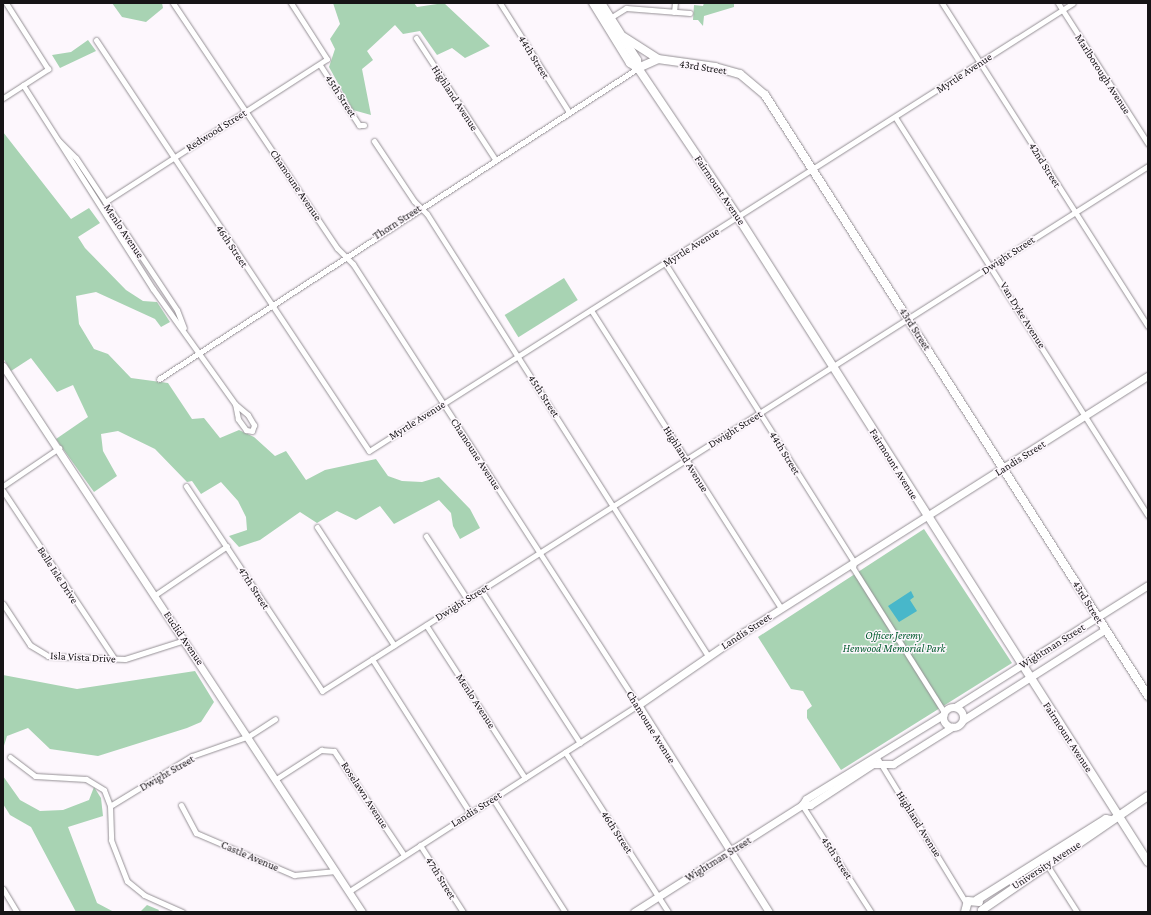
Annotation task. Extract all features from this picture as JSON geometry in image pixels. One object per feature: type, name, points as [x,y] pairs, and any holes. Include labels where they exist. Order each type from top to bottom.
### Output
[{"type":"main road","name":"Fairmount Avenue","points":[[593,3],[630,63],[638,68]]},
{"type":"main road","name":"Fairmount Avenue","points":[[601,3],[624,37],[638,68],[738,217],[926,516],[1148,862]]},
{"type":"main road","name":"43rd Street","points":[[624,37],[658,59],[715,67],[747,78],[765,94],[1148,696]]},
{"type":"main road","points":[[638,68],[658,59]]},
{"type":"main road","name":"Euclid Avenue","points":[[3,366],[59,448],[249,736],[362,912]]},
{"type":"main road","name":"Landis Street","points":[[638,705],[708,656],[781,608],[1148,376]]},
{"type":"main road","name":"Wightman Street","points":[[634,912],[802,805],[806,799],[1148,585]]},
{"type":"main road","name":"Wightman Street","points":[[802,805],[810,805],[880,763],[893,764],[1106,629]]},
{"type":"main road","name":"Chamoune Avenue","points":[[638,705],[769,912]]},
{"type":"main road","points":[[955,707],[963,713],[963,720]]},
{"type":"main road","points":[[944,714],[944,722],[952,728]]},
{"type":"main road","name":"University Avenue","points":[[958,912],[968,904],[1045,863],[1148,796]]},
{"type":"main road","name":"University Avenue","points":[[981,911],[1032,875],[1045,863]]},
{"type":"main road","points":[[968,904],[981,911]]},
{"type":"street","points":[[3,98],[48,69],[6,3]]},
{"type":"street","name":"Chamoune Avenue","points":[[173,3],[443,404],[638,705]]},
{"type":"street","name":"45th Street","points":[[291,3],[327,59]]},
{"type":"street","name":"44th Street","points":[[500,3],[569,112]]},
{"type":"street","points":[[674,12],[675,3]]},
{"type":"street","name":"42nd Street","points":[[942,3],[1148,326]]},
{"type":"street","name":"Marlborough Avenue","points":[[1058,3],[1148,144]]},
{"type":"street","name":"Myrtle Avenue","points":[[369,451],[1073,3]]},
{"type":"street","points":[[610,18],[626,8],[690,13]]},
{"type":"street","name":"Highland Avenue","points":[[416,38],[495,159]]},
{"type":"street","name":"46th Street","points":[[96,40],[369,451]]},
{"type":"street","name":"Redwood Street","points":[[105,202],[173,157],[320,65],[327,59]]},
{"type":"street","name":"45th Street","points":[[320,65],[359,124],[364,125]]},
{"type":"street","name":"Thorn Street","points":[[159,379],[419,207],[638,68]]},
{"type":"street","name":"Menlo Avenue","points":[[23,85],[153,288],[184,328],[235,404],[248,415],[254,426],[252,431],[246,430],[238,419],[235,404]]},
{"type":"street","name":"Van Dyke Avenue","points":[[895,117],[1148,515]]},
{"type":"street","name":"Menlo Avenue","points":[[58,140],[66,145],[105,202],[177,310],[184,328]]},
{"type":"street","name":"45th Street","points":[[374,141],[419,207],[427,214],[708,656]]},
{"type":"street","name":"Dwight Street","points":[[322,691],[1148,166]]},
{"type":"street","name":"44th Street","points":[[665,264],[854,562],[853,568],[944,714]]},
{"type":"street","name":"Highland Avenue","points":[[591,310],[781,608]]},
{"type":"street","points":[[3,486],[59,448]]},
{"type":"street","name":"47th Street","points":[[186,486],[322,691]]},
{"type":"street","name":"Belle Isle Drive","points":[[3,491],[114,658]]},
{"type":"street","points":[[317,527],[394,645]]},
{"type":"street","points":[[426,536],[467,599]]},
{"type":"street","points":[[155,595],[227,546]]},
{"type":"street","points":[[481,590],[580,743]]},
{"type":"street","name":"Isla Vista Drive","points":[[3,604],[30,645],[40,653],[114,658],[138,657],[185,640]]},
{"type":"street","name":"Menlo Avenue","points":[[426,624],[525,778]]},
{"type":"street","points":[[372,659],[470,813]]},
{"type":"street","name":"Landis Street","points":[[349,891],[638,705]]},
{"type":"street","name":"Dwight Street","points":[[110,806],[192,756],[249,736],[275,720]]},
{"type":"street","name":"Roselawn Avenue","points":[[276,779],[321,750],[334,751],[404,855]]},
{"type":"street","name":"46th Street","points":[[565,752],[668,912]]},
{"type":"street","name":"Highland Avenue","points":[[876,756],[962,892],[968,904]]},
{"type":"street","points":[[10,757],[35,776],[93,781],[104,790],[110,806],[111,840],[127,881],[144,896],[182,912]]},
{"type":"street","points":[[493,799],[565,912]]},
{"type":"street","name":"Castle Avenue","points":[[181,805],[196,833],[280,869],[301,876],[336,871]]},
{"type":"street","name":"45th Street","points":[[802,805],[871,912]]},
{"type":"street","name":"47th Street","points":[[420,845],[463,912]]},
{"type":"street","points":[[1045,863],[1077,912]]},
{"type":"street","points":[[3,889],[17,912]]},
{"type":"green space","points":[[112,3],[162,3],[163,8],[146,22],[122,17]]},
{"type":"green space","points":[[333,3],[414,3],[417,7],[444,3],[490,46],[465,58],[452,48],[437,55],[420,31],[403,34],[395,25],[367,51],[373,60],[362,69],[371,115],[353,110],[329,67],[335,49],[330,39],[340,24]]},
{"type":"green space","points":[[704,3],[734,3],[734,7],[704,16],[703,26],[698,20],[693,20],[694,5],[703,6]]},
{"type":"green space","points":[[88,40],[96,51],[60,68],[52,55],[71,52]]},
{"type":"green space","points":[[3,132],[71,219],[89,208],[100,223],[78,237],[85,248],[126,290],[143,301],[157,302],[170,322],[161,327],[155,319],[96,292],[76,296],[79,324],[94,349],[108,354],[131,378],[168,383],[192,419],[204,418],[220,438],[239,430],[254,437],[275,456],[286,451],[306,480],[325,470],[376,459],[388,476],[402,481],[422,482],[439,477],[470,509],[480,528],[460,539],[453,526],[451,513],[439,500],[394,524],[380,506],[356,520],[337,511],[317,523],[300,512],[260,540],[239,547],[229,536],[247,530],[246,517],[238,501],[221,482],[201,494],[192,481],[187,482],[155,449],[118,431],[101,434],[103,451],[117,476],[94,492],[56,439],[88,417],[73,385],[57,392],[31,358],[11,371],[3,358]]},
{"type":"green space","points":[[564,278],[578,300],[518,337],[505,315]]},
{"type":"green space","name":"Officer Jeremy Henwood Memorial Park","points":[[924,529],[1012,663],[841,770],[807,718],[807,710],[812,706],[803,691],[791,689],[758,637]]},
{"type":"green space","points":[[195,671],[214,702],[201,722],[187,728],[98,756],[50,749],[28,728],[7,736],[3,749],[3,675],[77,689]]},
{"type":"green space","points":[[3,776],[20,800],[40,811],[63,810],[89,800],[94,787],[101,798],[103,816],[68,827],[97,903],[114,912],[76,912],[31,827],[10,815],[3,804]]},
{"type":"green space","points":[[147,905],[159,910],[158,912],[140,912]]},
{"type":"water","points":[[911,591],[914,597],[910,600],[917,611],[899,622],[888,606]]}]
